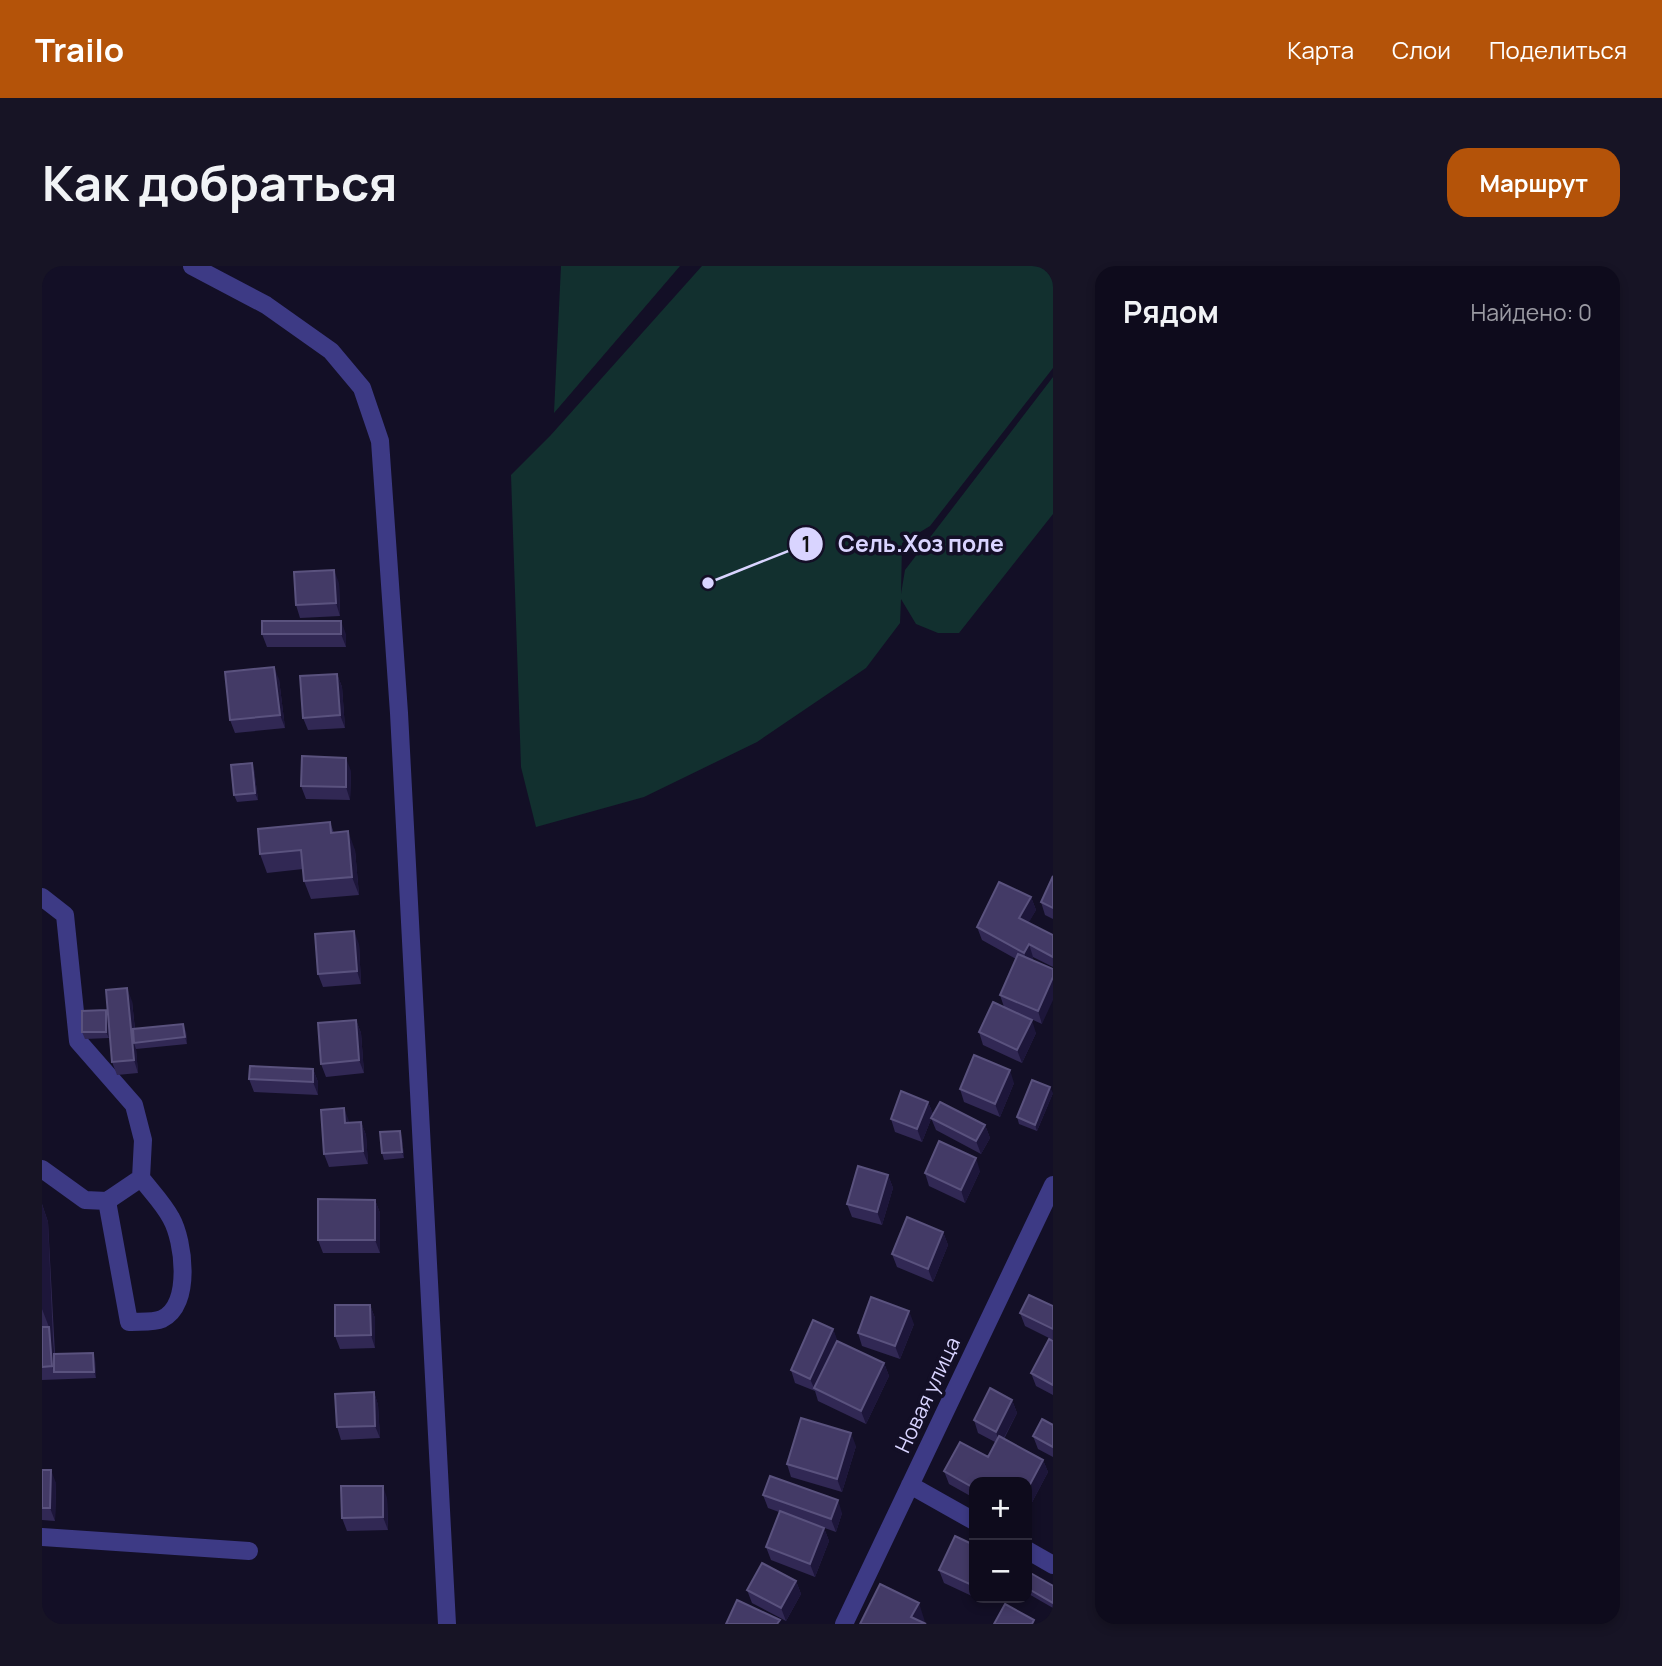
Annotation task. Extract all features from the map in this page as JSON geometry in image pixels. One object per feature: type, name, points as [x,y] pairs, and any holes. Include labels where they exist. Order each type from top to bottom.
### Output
[{"type":"street","points":[[192,266],[266,305],[331,351],[362,388],[380,441],[400,713],[447,1624]]},
{"type":"street","points":[[42,897],[65,915],[78,1041],[134,1105],[144,1140],[141,1178],[172,1219],[182,1249],[179,1297],[174,1308],[161,1319],[129,1322],[107,1201]]},
{"type":"street","points":[[42,1169],[85,1200],[107,1201],[141,1178]]},
{"type":"street","name":"Новая улица","points":[[844,1624],[1053,1185]]},
{"type":"street","points":[[910,1485],[969,1518]]},
{"type":"street","points":[[42,1537],[249,1551]]},
{"type":"street","points":[[1032,1553],[1053,1565]]},
{"type":"green space","points":[[561,266],[680,266],[554,413]]},
{"type":"green space","points":[[702,266],[1053,266],[1053,368],[930,526],[902,543],[901,594],[905,570],[1053,377],[1053,514],[959,633],[938,633],[916,624],[901,599],[900,623],[866,668],[757,742],[644,797],[536,827],[521,767],[511,475],[550,436]]},
{"type":"building","points":[[334,570],[336,603],[296,605],[294,572]]},
{"type":"building","points":[[262,621],[341,621],[341,634],[262,634]]},
{"type":"building","points":[[274,667],[280,715],[230,720],[225,672]]},
{"type":"building","points":[[337,674],[340,715],[303,718],[300,676]]},
{"type":"building","points":[[302,756],[346,758],[346,787],[301,786]]},
{"type":"building","points":[[252,763],[255,793],[234,795],[231,765]]},
{"type":"building","points":[[330,822],[331,833],[348,831],[352,877],[304,881],[301,850],[260,854],[258,829]]},
{"type":"building","points":[[1053,876],[1053,908],[1041,902]]},
{"type":"building","points":[[999,882],[1031,897],[1019,918],[1053,935],[1053,957],[1029,944],[1024,953],[977,927]]},
{"type":"building","points":[[354,931],[357,971],[318,974],[315,934]]},
{"type":"building","points":[[1018,954],[1053,969],[1053,977],[1038,1011],[1000,995]]},
{"type":"building","points":[[127,988],[134,1060],[112,1062],[106,990]]},
{"type":"building","points":[[993,1002],[1032,1020],[1017,1050],[979,1032]]},
{"type":"building","points":[[106,1010],[106,1032],[82,1032],[82,1011]]},
{"type":"building","points":[[356,1020],[359,1060],[321,1064],[318,1023]]},
{"type":"building","points":[[183,1024],[185,1037],[134,1043],[133,1029]]},
{"type":"building","points":[[974,1055],[1010,1070],[995,1104],[960,1089]]},
{"type":"building","points":[[250,1066],[313,1069],[313,1082],[249,1079]]},
{"type":"building","points":[[1032,1080],[1050,1087],[1035,1125],[1017,1117]]},
{"type":"building","points":[[901,1091],[928,1102],[917,1129],[891,1119]]},
{"type":"building","points":[[940,1102],[985,1125],[976,1141],[931,1118]]},
{"type":"building","points":[[344,1108],[345,1123],[361,1122],[363,1151],[324,1154],[321,1110]]},
{"type":"building","points":[[400,1131],[402,1152],[382,1153],[380,1132]]},
{"type":"building","points":[[939,1141],[976,1158],[961,1190],[925,1173]]},
{"type":"building","points":[[858,1166],[888,1175],[877,1212],[847,1204]]},
{"type":"building","points":[[318,1199],[375,1200],[375,1240],[318,1240]]},
{"type":"building","points":[[907,1217],[943,1232],[928,1269],[892,1254]]},
{"type":"building","points":[[1029,1295],[1053,1306],[1053,1329],[1020,1313]]},
{"type":"building","points":[[871,1297],[909,1311],[895,1346],[858,1333]]},
{"type":"building","points":[[335,1305],[370,1305],[371,1335],[335,1336]]},
{"type":"building","points":[[813,1320],[833,1329],[810,1379],[791,1370]]},
{"type":"building","points":[[42,1327],[49,1327],[52,1366],[42,1367]]},
{"type":"building","points":[[1049,1339],[1053,1341],[1053,1385],[1031,1373]]},
{"type":"building","points":[[837,1341],[884,1363],[861,1411],[814,1388]]},
{"type":"building","points":[[93,1353],[94,1372],[54,1372],[54,1354]]},
{"type":"building","points":[[990,1388],[1012,1400],[996,1432],[974,1420]]},
{"type":"building","points":[[374,1392],[375,1426],[337,1427],[335,1394]]},
{"type":"building","points":[[801,1418],[851,1433],[837,1479],[787,1464]]},
{"type":"building","points":[[1042,1419],[1053,1425],[1053,1447],[1033,1436]]},
{"type":"building","points":[[999,1436],[1043,1460],[1032,1481],[1032,1477],[969,1477],[969,1485],[944,1471],[960,1442],[988,1457]]},
{"type":"building","points":[[42,1470],[51,1470],[50,1508],[42,1508]]},
{"type":"building","points":[[770,1476],[838,1500],[831,1519],[763,1495]]},
{"type":"building","points":[[341,1486],[383,1486],[383,1517],[342,1518]]},
{"type":"building","points":[[780,1511],[824,1528],[810,1564],[766,1547]]},
{"type":"building","points":[[955,1536],[969,1543],[969,1584],[939,1570]]},
{"type":"building","points":[[762,1563],[796,1581],[781,1608],[747,1590]]},
{"type":"building","points":[[1032,1574],[1053,1586],[1053,1603],[1032,1591]]},
{"type":"building","points":[[880,1584],[919,1603],[911,1617],[926,1624],[860,1624]]},
{"type":"building","points":[[737,1600],[780,1620],[777,1624],[726,1624]]},
{"type":"building","points":[[1005,1604],[1034,1620],[1032,1624],[994,1624]]},
{"type":"place","name":"Сель.Хоз поле","points":[[708,583]]}]
